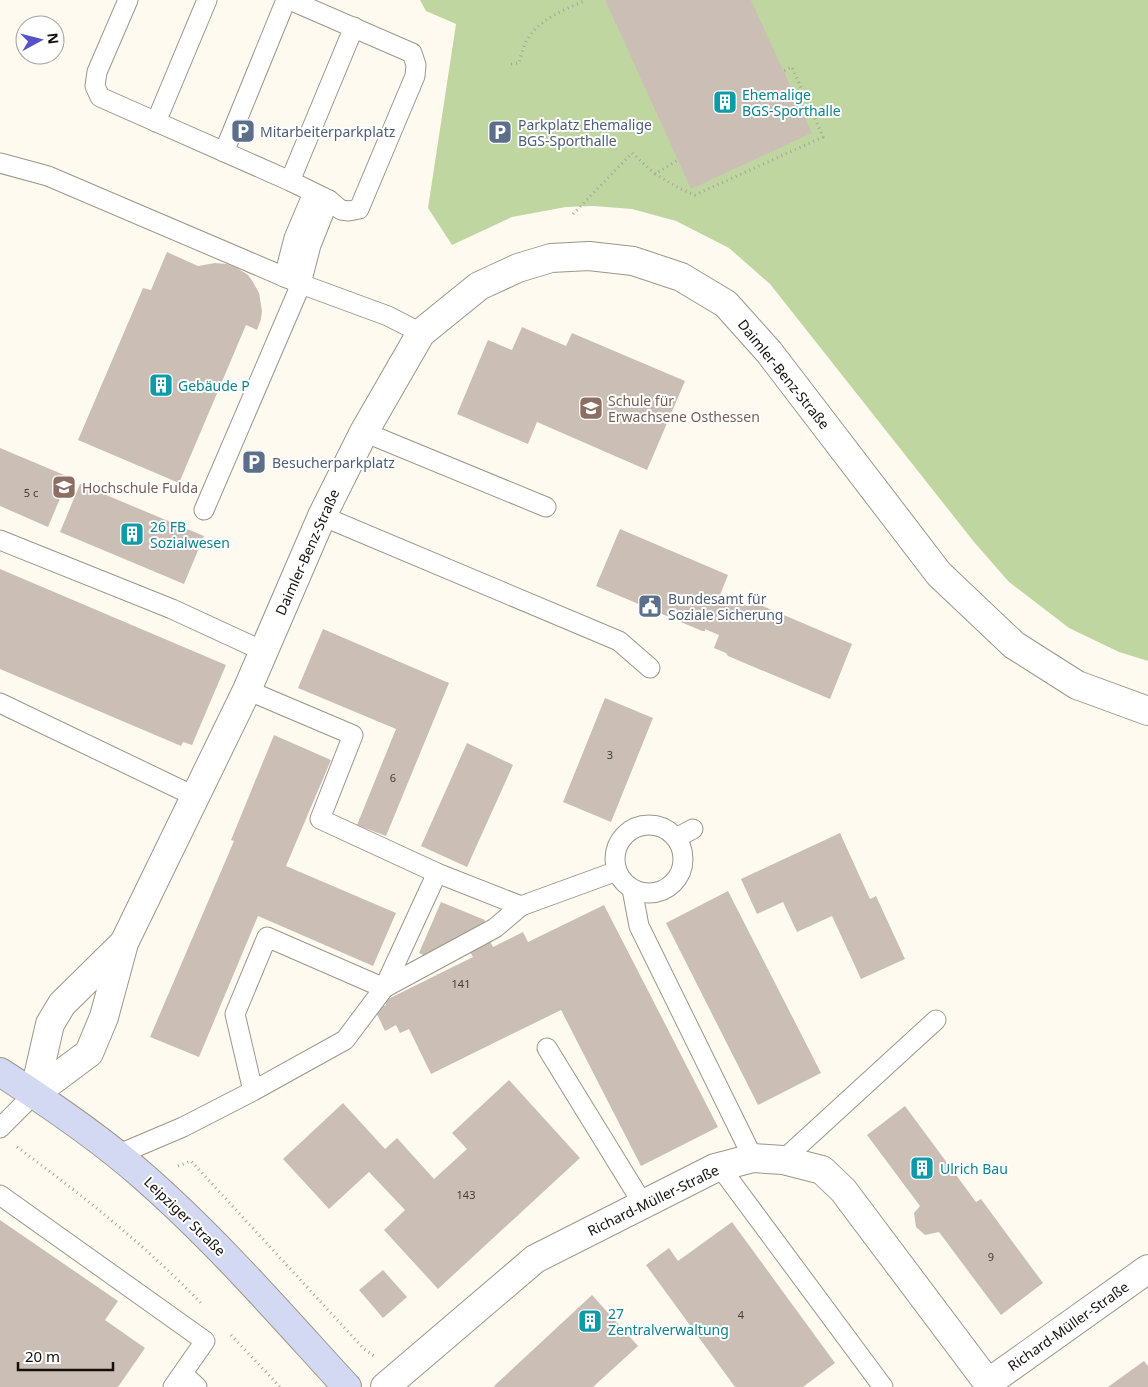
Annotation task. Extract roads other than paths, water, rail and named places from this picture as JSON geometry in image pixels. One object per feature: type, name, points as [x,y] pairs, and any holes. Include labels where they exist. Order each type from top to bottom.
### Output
[{"type":"main road","name":"Leipziger Straße","points":[[0,1072],[34,1094],[144,1177],[198,1227],[237,1267],[347,1387]]},
{"type":"street","name":"Daimler-Benz-Straße","points":[[34,1094],[89,1053],[104,1017],[124,943],[247,690],[322,516],[364,432],[421,333],[479,286],[518,268],[551,258],[589,256],[633,261],[681,277],[726,304],[770,352],[938,574],[1014,645],[1077,685],[1148,711]]},
{"type":"street","name":"Daimler-Benz-Straße","points":[[34,1094],[50,1024],[62,1004],[124,943]]},
{"type":"street","name":"Richard-Müller-Straße","points":[[385,1387],[535,1259],[720,1167],[753,1158],[783,1160],[822,1170],[842,1190],[989,1385],[1148,1269]]},
{"type":"lane","points":[[128,0],[97,72],[95,86],[100,97],[290,181],[321,196],[342,210],[349,212],[360,209],[415,76],[416,65],[412,53],[290,0]]},
{"type":"lane","points":[[156,122],[207,0]]},
{"type":"lane","points":[[224,152],[286,0]]},
{"type":"lane","points":[[290,181],[354,27]]},
{"type":"lane","points":[[0,163],[48,176],[293,280],[388,316],[421,333]]},
{"type":"lane","points":[[204,510],[293,280],[294,238],[321,196]]},
{"type":"lane","points":[[364,432],[546,507]]},
{"type":"lane","points":[[322,516],[619,641],[650,668]]},
{"type":"lane","points":[[0,540],[172,610],[263,651]]},
{"type":"lane","points":[[247,690],[353,735],[320,819],[437,873],[521,906]]},
{"type":"lane","points":[[0,702],[196,798]]},
{"type":"lane","points":[[645,825],[657,826],[667,830],[676,838],[681,848],[681,870],[675,880],[666,888],[655,892],[643,892],[632,889],[623,881],[617,871],[615,859],[617,847],[623,837],[633,829],[645,825]]},
{"type":"lane","points":[[676,838],[693,829]]},
{"type":"lane","points":[[384,988],[495,928],[521,906],[617,871]]},
{"type":"lane","points":[[117,1155],[183,1127],[345,1040],[384,988],[437,873]]},
{"type":"lane","points":[[632,889],[640,926],[753,1158]]},
{"type":"lane","points":[[253,1091],[235,1014],[267,937],[384,988]]},
{"type":"lane","points":[[783,1160],[936,1020]]},
{"type":"lane","points":[[547,1048],[643,1204]]},
{"type":"lane","points":[[0,1128],[34,1094]]},
{"type":"lane","points":[[720,1167],[882,1387]]},
{"type":"lane","points":[[0,1195],[205,1341],[178,1380],[197,1387]]},
{"type":"place","name":"Ehemalige BGS-Sporthalle","points":[[725,102]]},
{"type":"place","name":"Mitarbeiterparkplatz","points":[[243,131]]},
{"type":"place","name":"Parkplatz Ehemalige BGS-Sporthalle","points":[[500,132]]},
{"type":"place","name":"Gebäude P","points":[[161,385]]},
{"type":"place","name":"Schule für Erwachsene Osthessen","points":[[591,408]]},
{"type":"place","name":"Besucherparkplatz","points":[[254,462]]},
{"type":"place","name":"Hochschule Fulda","points":[[64,487]]},
{"type":"place","name":"26 FB Sozialwesen","points":[[132,534]]},
{"type":"place","name":"Bundesamt für Soziale Sicherung","points":[[650,606]]},
{"type":"place","name":"Ulrich Bau","points":[[922,1168]]},
{"type":"place","name":"27 Zentralverwaltung","points":[[590,1321]]}]
